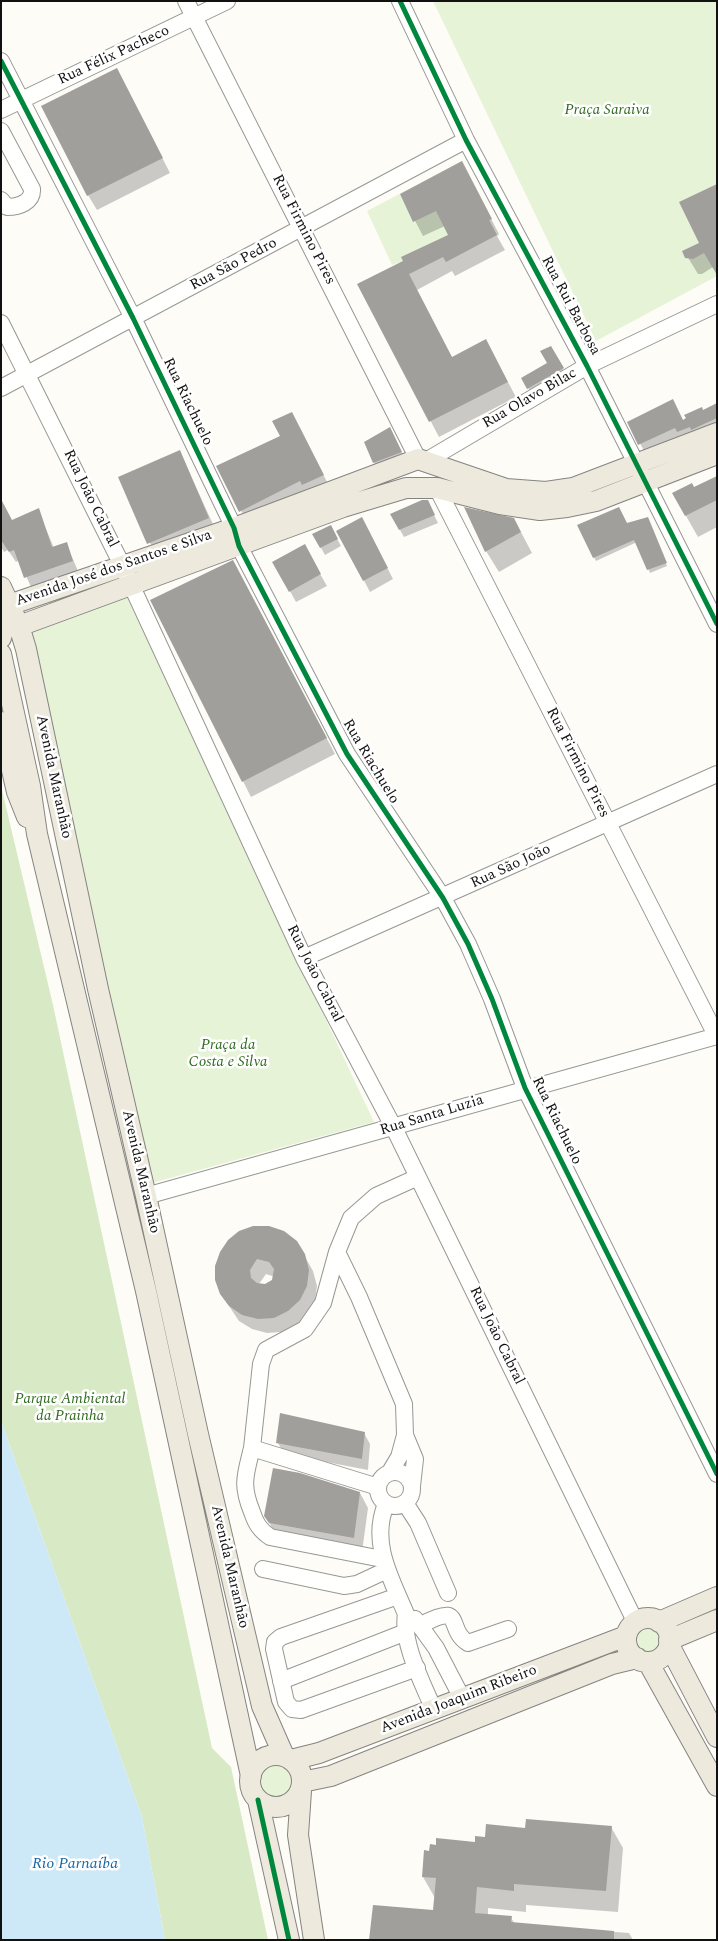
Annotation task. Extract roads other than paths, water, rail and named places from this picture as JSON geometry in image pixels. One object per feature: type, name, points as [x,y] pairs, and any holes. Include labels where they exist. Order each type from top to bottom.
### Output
[{"type":"main road","name":"Avenida José dos Santos e Silva","points":[[6,616],[122,565],[236,537],[406,488],[438,488],[500,504],[540,510],[596,501],[640,473],[717,433]]},
{"type":"main road","name":"Avenida José dos Santos e Silva","points":[[6,616],[130,586],[236,537],[422,460],[506,489],[546,492],[573,488],[717,454]]},
{"type":"main road","name":"Avenida Maranhão","points":[[6,616],[26,649],[98,989],[198,1434],[262,1706],[288,1758]]},
{"type":"main road","name":"Avenida Maranhão","points":[[1,654],[30,786],[37,834],[146,1292],[251,1776]]},
{"type":"main road","points":[[1,722],[17,792],[37,834]]},
{"type":"main road","points":[[659,1622],[717,1597]]},
{"type":"main road","points":[[717,1737],[669,1643],[668,1632],[659,1622],[646,1618],[630,1629],[628,1648],[642,1660],[717,1786]]},
{"type":"main road","points":[[642,1660],[662,1657],[669,1643],[717,1620]]},
{"type":"main road","name":"Avenida Joaquim Ribeiro","points":[[288,1758],[318,1753],[434,1710],[630,1629]]},
{"type":"main road","name":"Avenida Joaquim Ribeiro","points":[[302,1786],[602,1667],[642,1660]]},
{"type":"main road","points":[[289,1940],[258,1800],[250,1784],[251,1776],[259,1761],[275,1755],[288,1758],[302,1773],[300,1850],[314,1940]]},
{"type":"main road","points":[[258,1800],[273,1807],[282,1806],[290,1803],[302,1786]]},
{"type":"street","name":"Rua Firmino Pires","points":[[186,1],[422,460]]},
{"type":"street","name":"Rua Félix Pacheco","points":[[1,110],[227,1]]},
{"type":"street","name":"Rua Rui Barbosa","points":[[400,1],[466,140],[587,366],[717,624]]},
{"type":"street","name":"Rua Riachuelo","points":[[1,62],[22,99],[133,318],[236,537],[347,754],[443,898],[481,972],[526,1088],[717,1474]]},
{"type":"street","points":[[1,131],[32,189],[30,200],[15,207],[8,207],[1,200]]},
{"type":"street","name":"Rua São Pedro","points":[[1,388],[303,229],[466,140]]},
{"type":"street","name":"Rua Olavo Bilac","points":[[422,460],[587,366],[717,304]]},
{"type":"street","name":"Rua João Cabral","points":[[1,323],[122,565],[130,586],[304,958],[418,1177],[630,1629]]},
{"type":"street","name":"Rua Firmino Pires","points":[[438,488],[717,1036]]},
{"type":"street","name":"Rua São João","points":[[304,958],[443,898],[607,822],[717,774]]},
{"type":"street","name":"Rua Santa Luzia","points":[[146,1196],[717,1036]]},
{"type":"street","points":[[385,1564],[270,1537],[260,1530],[244,1493],[245,1476],[252,1448],[261,1364],[266,1350],[305,1329],[323,1303],[337,1252],[351,1218],[376,1196],[418,1177]]},
{"type":"street","points":[[337,1252],[360,1297],[404,1404],[405,1435],[399,1457],[378,1487],[378,1494],[386,1504],[392,1506],[405,1503],[412,1492],[415,1459],[405,1435]]},
{"type":"street","points":[[252,1448],[378,1487]]},
{"type":"street","points":[[390,1472],[404,1474],[412,1486]]},
{"type":"street","points":[[405,1503],[418,1523],[448,1592]]},
{"type":"street","points":[[386,1504],[380,1528],[385,1564],[414,1629],[462,1698]]},
{"type":"street","points":[[262,1569],[344,1586],[357,1584],[385,1564]]},
{"type":"street","points":[[344,1586],[360,1609]]},
{"type":"street","points":[[398,1596],[281,1637],[275,1642],[274,1649],[286,1702],[292,1709],[301,1710],[417,1668]]},
{"type":"street","points":[[281,1680],[414,1629],[441,1614],[449,1616],[455,1621],[463,1640],[468,1643],[475,1643],[508,1629]]},
{"type":"street","points":[[414,1629],[417,1668],[434,1710]]},
{"type":"water","name":"Rio Parnaíba","points":[[1,1421],[142,1817],[165,1940],[1,1940]]},
{"type":"park label","name":"Praça Saraiva","points":[[607,111]]},
{"type":"park label","name":"Praça da Costa e Silva","points":[[228,1054]]},
{"type":"park label","name":"Parque Ambiental da Prainha","points":[[70,1408]]}]
